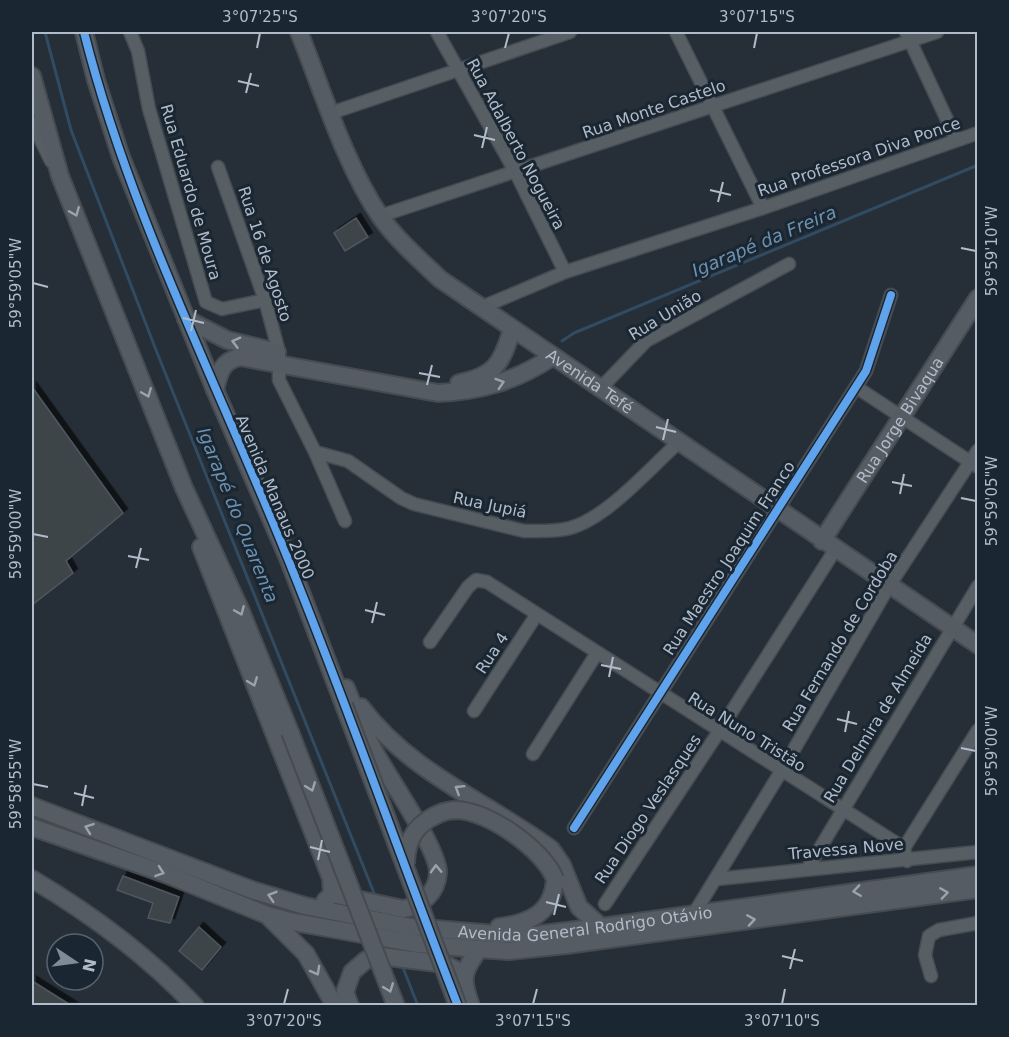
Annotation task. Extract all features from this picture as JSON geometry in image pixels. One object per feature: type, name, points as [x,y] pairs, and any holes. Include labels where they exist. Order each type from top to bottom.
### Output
[{"type":"main road","name":"Avenida Manaus 2000","points":[[84,32],[96,80],[121,157],[215,390],[288,558],[458,1005]]},
{"type":"main road","name":"Avenida Tefé","points":[[299,32],[360,180],[380,216],[409,250],[440,279],[599,390],[978,645]]},
{"type":"main road","points":[[32,76],[60,176],[184,488],[240,609],[290,732],[396,1005]]},
{"type":"main road","name":"Rua Jorge Bivaqua","points":[[829,546],[902,418],[978,298]]},
{"type":"main road","points":[[186,319],[227,340],[279,357],[438,393],[465,391],[505,382],[552,357]]},
{"type":"main road","points":[[215,390],[223,366],[232,359],[279,357],[423,382],[460,383],[489,373],[499,364],[512,329]]},
{"type":"main road","points":[[184,488],[204,557],[331,878],[332,894],[322,904],[305,906]]},
{"type":"main road","points":[[288,558],[320,624],[370,745],[436,863],[438,874],[430,895],[419,904],[403,909],[332,894]]},
{"type":"main road","points":[[346,687],[378,730],[404,753],[551,849],[562,865],[579,907],[601,927]]},
{"type":"main road","name":"Avenida General Rodrigo Otávio","points":[[32,806],[252,890],[305,906],[411,927],[461,931],[534,935],[978,875]]},
{"type":"main road","points":[[406,871],[409,843],[416,830],[428,818],[457,810],[487,819],[544,858],[555,879],[554,892],[548,905],[530,921],[461,931]]},
{"type":"main road","name":"Avenida General Rodrigo Otávio","points":[[32,827],[166,874],[267,915],[376,937],[419,952],[518,950],[566,945],[978,889]]},
{"type":"main road","points":[[32,879],[99,921],[142,956],[195,1005]]},
{"type":"main road","points":[[267,915],[306,954],[335,1005]]},
{"type":"main road","points":[[463,983],[465,971],[479,949]]},
{"type":"main road","points":[[350,1005],[345,992],[352,972],[366,960],[380,956],[419,952],[453,967],[463,983],[471,1005]]},
{"type":"street","name":"Rua Eduardo de Moura","points":[[130,32],[138,51],[149,110],[206,302],[222,309],[265,300]]},
{"type":"street","name":"Rua Adalberto Nogueira","points":[[438,32],[457,70],[516,172],[565,272]]},
{"type":"street","points":[[331,113],[570,32]]},
{"type":"street","points":[[676,32],[763,208]]},
{"type":"street","name":"Rua Monte Castelo","points":[[380,216],[714,106],[909,36],[937,32]]},
{"type":"street","points":[[909,36],[956,140]]},
{"type":"street","points":[[32,122],[60,176]]},
{"type":"street","name":"Rua Professora Diva Ponce","points":[[480,308],[565,272],[763,208],[978,133]]},
{"type":"street","name":"Rua 16 de Agosto","points":[[218,167],[265,300],[279,357],[279,380],[315,452],[345,521]]},
{"type":"street","name":"Rua União","points":[[599,390],[646,341],[789,264]]},
{"type":"street","name":"Rua Maestro Joaquim Franco","points":[[574,828],[658,693],[856,387],[875,351],[891,295]]},
{"type":"street","points":[[856,387],[974,464]]},
{"type":"street","name":"Rua Jupiá","points":[[315,452],[348,461],[401,498],[414,504],[524,531],[539,531],[570,528],[594,517],[678,443]]},
{"type":"street","name":"Rua Fernando de Cordoba","points":[[695,912],[782,771],[890,586],[974,464],[978,450]]},
{"type":"street","name":"Rua Diogo Veslasques","points":[[605,904],[720,730],[829,546]]},
{"type":"street","name":"Rua Nuno Tristão","points":[[430,642],[468,587],[477,580],[487,582],[904,848]]},
{"type":"street","name":"Rua Delmira de Almeida","points":[[808,868],[950,627],[978,586]]},
{"type":"street","name":"Rua 4","points":[[474,711],[537,614]]},
{"type":"street","points":[[533,754],[597,653]]},
{"type":"street","points":[[908,861],[904,848],[978,730]]},
{"type":"street","name":"Travessa Nove","points":[[717,879],[978,852]]},
{"type":"street","points":[[932,976],[926,955],[929,936],[939,930],[978,923]]},
{"type":"building","points":[[356,218],[368,237],[345,251],[334,233]]},
{"type":"building","points":[[32,387],[123,513],[66,561],[73,573],[32,605]]},
{"type":"building","points":[[123,876],[179,897],[170,923],[148,918],[153,903],[117,890]]},
{"type":"building","points":[[199,927],[221,947],[202,970],[179,951]]},
{"type":"building","points":[[32,981],[45,989],[45,992],[50,992],[72,1006],[32,1006]]},
{"type":"waterway","name":"Igarapé do Quarenta","points":[[45,32],[71,130],[156,350],[376,898]]},
{"type":"waterway","name":"Igarapé da Freira","points":[[562,341],[574,333],[978,165]]},
{"type":"waterway","name":"Igarapé do Quarenta","points":[[402,965],[418,1006]]},
{"type":"cycle path","points":[[84,32],[103,100],[150,233],[310,615],[458,1006]]},
{"type":"cycle path","points":[[574,828],[866,371],[891,295]]}]
